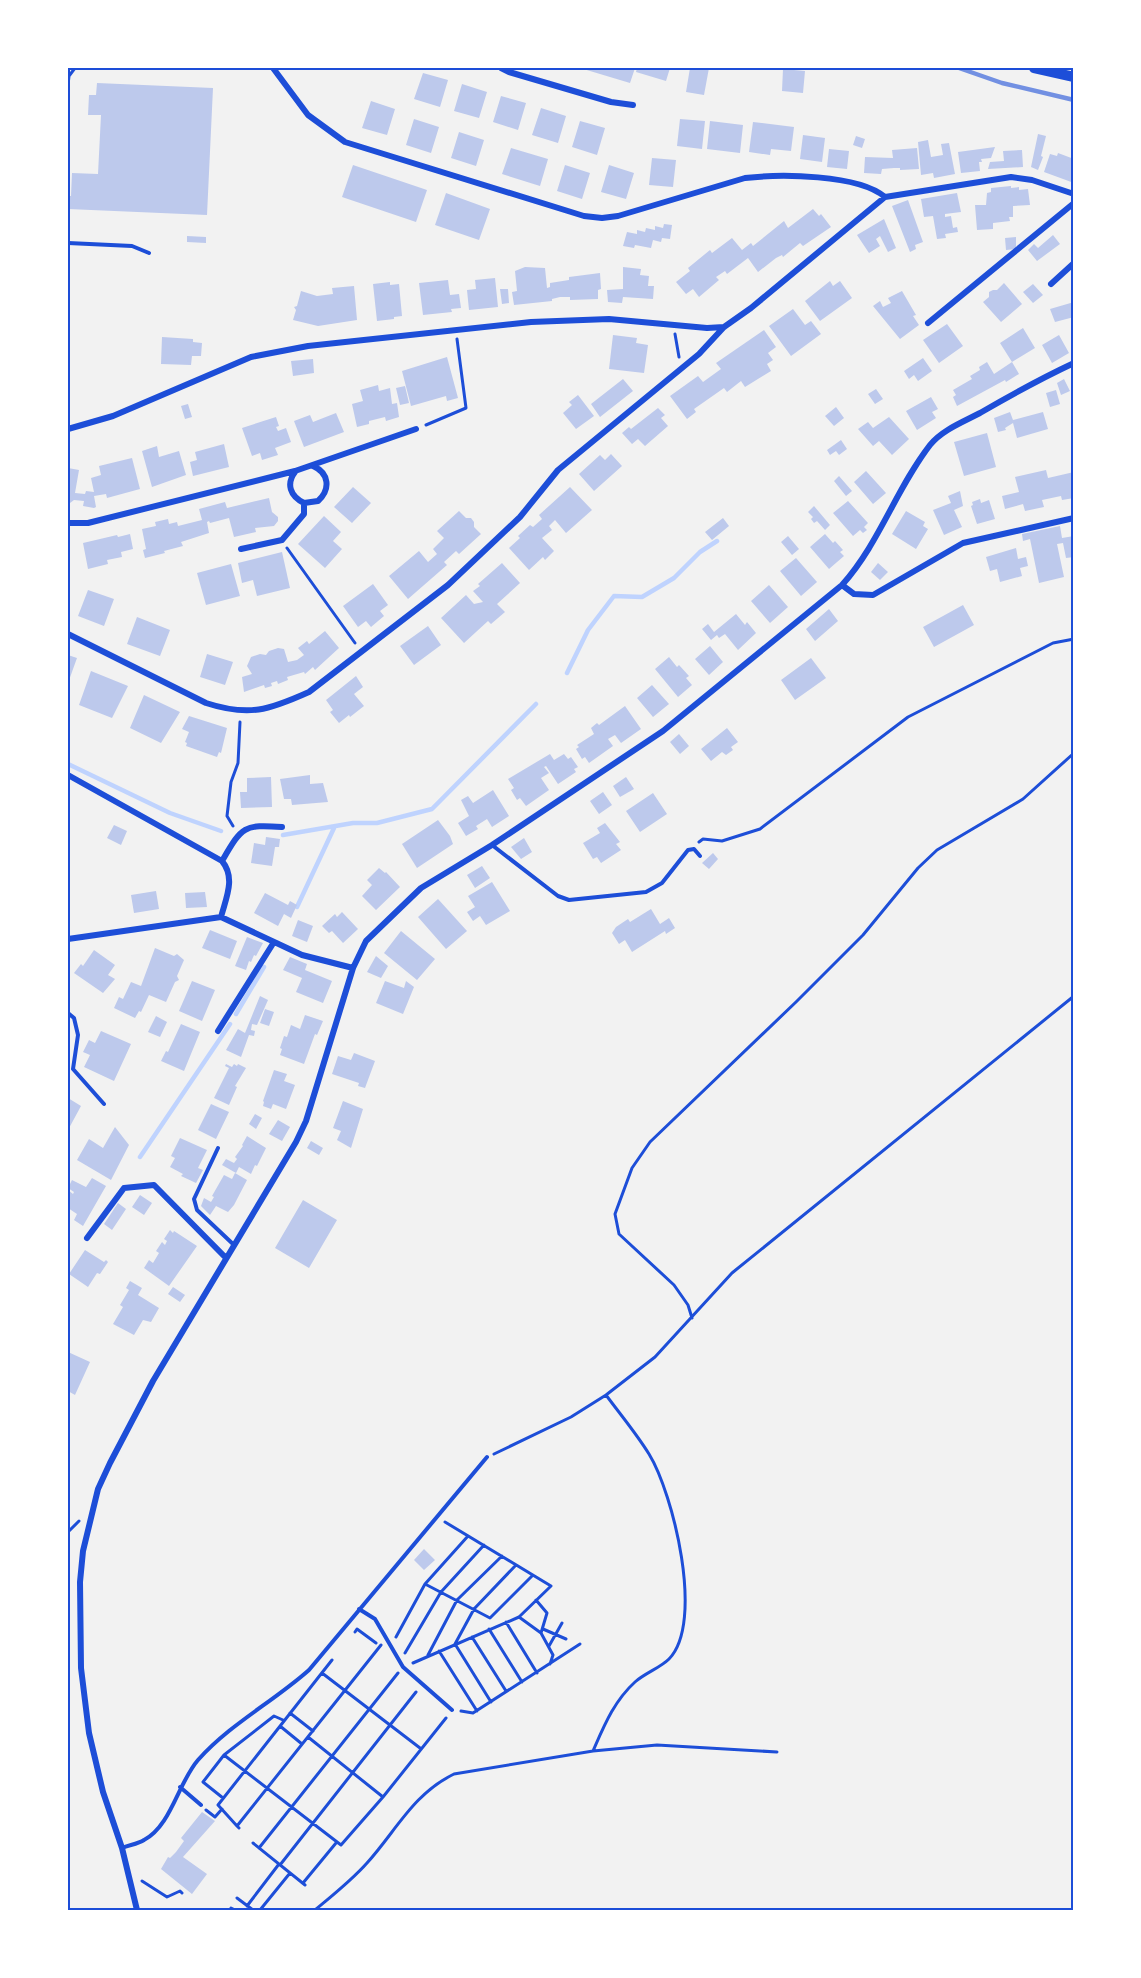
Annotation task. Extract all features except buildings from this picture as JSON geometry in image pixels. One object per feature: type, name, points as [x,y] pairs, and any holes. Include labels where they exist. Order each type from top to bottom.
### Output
[{"type":"main road","points":[[1034,68],[1074,77]]},
{"type":"street","points":[[273,68],[308,115],[345,142],[584,216],[602,218],[618,216],[745,178],[765,176],[798,176],[832,180],[870,187],[885,197]]},
{"type":"street","points":[[501,68],[610,102],[633,105]]},
{"type":"street","points":[[68,634],[206,703],[240,711],[271,707],[309,692],[448,585],[520,517],[558,470],[699,354],[724,327],[752,308],[885,197],[1011,177],[1032,180],[1074,194]]},
{"type":"street","points":[[928,323],[1074,203]]},
{"type":"street","points":[[1051,284],[1074,263]]},
{"type":"street","points":[[68,429],[113,416],[250,357],[308,346],[531,322],[609,319],[724,327]]},
{"type":"street","points":[[137,1911],[122,1848],[103,1792],[89,1733],[81,1668],[80,1582],[83,1551],[98,1489],[110,1463],[153,1381],[297,1142],[306,1121],[353,968],[366,941],[421,888],[492,845],[663,731],[842,585],[856,569],[919,461],[932,443],[947,431],[1074,363]]},
{"type":"street","points":[[68,523],[88,523],[295,471],[416,429]]},
{"type":"street","points":[[295,471],[290,489],[293,495],[304,503],[318,501],[327,489],[325,474],[313,466]]},
{"type":"street","points":[[241,549],[282,540],[304,514],[304,503]]},
{"type":"street","points":[[842,585],[854,594],[873,595],[963,543],[1074,518]]},
{"type":"street","points":[[282,540],[286,546]]},
{"type":"street","points":[[68,775],[222,861],[229,868],[230,879],[221,917]]},
{"type":"street","points":[[222,861],[239,835],[248,827],[260,825],[282,827]]},
{"type":"street","points":[[68,939],[221,917],[302,954],[353,968]]},
{"type":"street","points":[[218,1030],[274,942]]},
{"type":"street","points":[[87,1238],[124,1188],[154,1185],[226,1258]]},
{"type":"lane","points":[[68,243],[132,246],[149,253]]},
{"type":"lane","points":[[492,845],[558,896],[569,900],[646,892],[662,883],[688,850],[694,849],[700,856]]},
{"type":"lane","points":[[68,1013],[74,1018],[78,1035],[74,1069],[104,1104]]},
{"type":"lane","points":[[218,1148],[194,1202],[197,1210],[234,1245]]},
{"type":"lane","points":[[122,1848],[145,1840],[161,1826],[180,1787],[195,1763],[218,1738],[309,1670],[487,1457]]},
{"type":"lane","points":[[359,1609],[375,1619],[403,1667],[452,1710]]},
{"type":"lane","points":[[180,1787],[201,1805]]},
{"type":"path","points":[[68,85],[69,76],[75,68]]},
{"type":"path","points":[[672,323],[682,368]]},
{"type":"path","points":[[416,429],[466,408],[456,330]]},
{"type":"path","points":[[286,546],[362,653]]},
{"type":"path","points":[[694,849],[694,844],[703,839],[722,841],[760,829],[908,717],[1053,643],[1074,639]]},
{"type":"path","points":[[227,816],[231,782],[238,763],[240,711]]},
{"type":"path","points":[[692,1318],[688,1305],[674,1285],[619,1234],[615,1214],[632,1168],[650,1142],[796,1002],[862,934],[918,868],[938,850],[1023,800],[1074,753]]},
{"type":"path","points":[[487,1457],[570,1417],[606,1395],[655,1357],[732,1273],[1074,996]]},
{"type":"path","points":[[593,1751],[609,1713],[635,1681],[670,1659],[684,1633],[686,1579],[671,1507],[650,1455],[606,1395]]},
{"type":"path","points":[[259,1848],[403,1667],[519,1617],[551,1586],[454,1527]]},
{"type":"path","points":[[390,1647],[425,1584],[468,1536]]},
{"type":"path","points":[[400,1662],[441,1592],[484,1545]]},
{"type":"path","points":[[427,1657],[457,1600],[502,1556]]},
{"type":"path","points":[[455,1644],[474,1609],[516,1565]]},
{"type":"path","points":[[490,1618],[533,1575]]},
{"type":"path","points":[[425,1584],[490,1618],[495,1627]]},
{"type":"path","points":[[536,1600],[547,1613],[541,1634]]},
{"type":"path","points":[[519,1617],[541,1634],[549,1646],[553,1655],[550,1664]]},
{"type":"path","points":[[506,1622],[537,1672]]},
{"type":"path","points":[[549,1646],[562,1623]]},
{"type":"path","points":[[350,1638],[357,1629],[380,1646]]},
{"type":"path","points":[[489,1629],[522,1682]]},
{"type":"path","points":[[543,1629],[566,1639]]},
{"type":"path","points":[[472,1637],[506,1692]]},
{"type":"path","points":[[336,1655],[218,1805],[238,1827],[386,1639]]},
{"type":"path","points":[[455,1644],[491,1702]]},
{"type":"path","points":[[224,1755],[341,1845],[383,1797],[452,1710],[473,1713],[477,1711],[580,1644]]},
{"type":"path","points":[[439,1652],[477,1711]]},
{"type":"path","points":[[322,1672],[420,1748]]},
{"type":"path","points":[[247,1906],[422,1684]]},
{"type":"path","points":[[290,1713],[313,1731]]},
{"type":"path","points":[[223,1798],[203,1782],[224,1755],[274,1716],[284,1721]]},
{"type":"path","points":[[280,1726],[302,1744]]},
{"type":"path","points":[[308,1737],[383,1797]]},
{"type":"path","points":[[315,1911],[366,1864],[416,1801],[436,1782],[454,1774],[593,1751],[657,1745],[777,1752]]},
{"type":"path","points":[[218,1815],[222,1809]]},
{"type":"path","points":[[253,1843],[304,1884],[336,1842]]},
{"type":"path","points":[[260,1911],[290,1873]]},
{"type":"path","points":[[142,1881],[167,1897],[180,1891],[182,1893]]},
{"type":"path","points":[[237,1899],[253,1911]]},
{"type":"path","points":[[231,1908],[235,1911]]},
{"type":"waterway","points":[[567,673],[588,630],[614,596],[642,597],[674,578],[700,552],[717,541]]},
{"type":"waterway","points":[[283,835],[353,823],[377,823],[432,809],[536,704]]},
{"type":"waterway","points":[[68,764],[170,813],[221,831]]},
{"type":"waterway","points":[[297,907],[334,828]]},
{"type":"waterway","points":[[236,1014],[264,967]]},
{"type":"waterway","points":[[140,1157],[230,1024]]},
{"type":"railway","points":[[959,68],[1002,83],[1074,100]]}]
